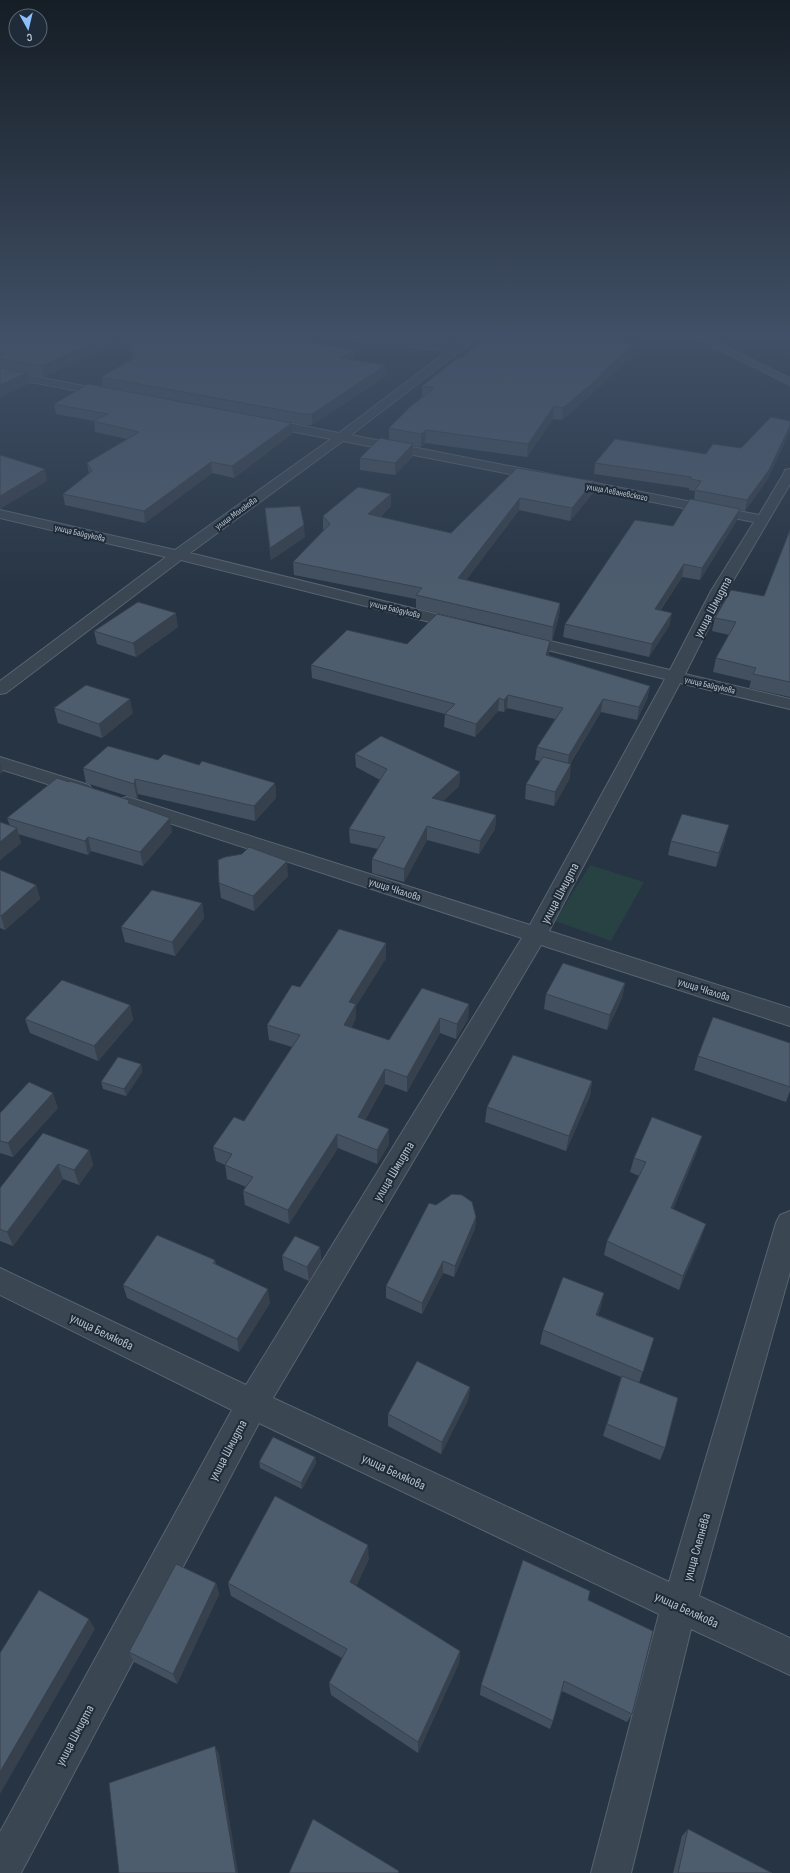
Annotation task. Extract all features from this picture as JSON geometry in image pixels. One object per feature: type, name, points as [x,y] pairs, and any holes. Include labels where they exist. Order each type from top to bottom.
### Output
[{"type":"street","name":"улица Леваневского","points":[[272,424],[763,520]]},
{"type":"street","name":"улица Молокова","points":[[0,689],[178,555],[358,424]]},
{"type":"street","name":"улица Шмидта","points":[[0,1872],[252,1404],[536,934],[675,677],[719,591],[790,473]]},
{"type":"street","name":"улица Байдукова","points":[[0,514],[178,555],[476,628]]},
{"type":"street","name":"улица Байдукова","points":[[507,636],[790,704]]},
{"type":"street","name":"улица Чкалова","points":[[0,763],[536,934],[790,1017]]},
{"type":"street","name":"улица Слепнёва","points":[[611,1873],[679,1606],[790,1222]]},
{"type":"street","name":"улица Белякова","points":[[0,1281],[252,1404],[790,1657]]},
{"type":"green space","points":[[590,865],[644,882],[611,941],[555,921]]},
{"type":"building","points":[[107,424],[290,424],[232,466],[211,462],[144,511],[63,494],[92,471],[87,463],[139,432]]},
{"type":"building","points":[[393,424],[541,424],[528,444],[426,430],[421,434],[389,428]]},
{"type":"building","points":[[764,424],[790,424],[769,470],[747,500],[695,490],[701,481],[691,479],[691,477],[595,463],[615,439],[706,454],[713,444],[741,448]]},
{"type":"building","points":[[380,438],[413,444],[395,463],[360,458]]},
{"type":"building","points":[[0,455],[45,469],[0,496]]},
{"type":"building","points":[[517,468],[594,481],[572,508],[520,498],[458,578],[560,603],[553,627],[416,595],[422,588],[293,562],[330,524],[323,516],[358,487],[391,494],[368,514],[451,533]]},
{"type":"building","points":[[690,499],[740,509],[702,568],[684,564],[655,609],[672,613],[652,644],[565,624],[635,520],[673,526]]},
{"type":"building","points":[[300,506],[304,525],[270,548],[265,508]]},
{"type":"building","points":[[790,530],[790,682],[753,674],[756,668],[716,658],[736,622],[715,618],[731,590],[764,596]]},
{"type":"building","points":[[138,602],[176,613],[133,643],[94,631]]},
{"type":"building","points":[[437,614],[550,641],[546,655],[650,686],[639,707],[603,699],[569,755],[537,747],[563,708],[508,695],[504,700],[499,698],[476,724],[445,714],[455,704],[311,665],[347,630],[407,644]]},
{"type":"building","points":[[86,685],[130,699],[99,724],[54,708]]},
{"type":"building","points":[[381,736],[460,772],[432,798],[496,815],[480,841],[427,826],[404,869],[372,859],[385,837],[349,829],[387,769],[355,754]]},
{"type":"building","points":[[108,746],[158,760],[164,754],[199,765],[202,761],[275,783],[254,806],[135,779],[134,784],[83,768]]},
{"type":"building","points":[[543,757],[571,764],[555,792],[526,784]]},
{"type":"building","points":[[57,778],[129,800],[128,803],[170,818],[140,852],[88,837],[85,841],[7,818]]},
{"type":"building","points":[[682,814],[729,825],[719,853],[671,841]]},
{"type":"building","points":[[0,822],[17,828],[0,842]]},
{"type":"building","points":[[249,847],[287,861],[253,896],[219,883],[218,860],[225,857],[242,854]]},
{"type":"building","points":[[0,870],[36,885],[1,916],[0,915]]},
{"type":"building","points":[[152,890],[202,903],[172,942],[121,927]]},
{"type":"building","points":[[339,929],[386,943],[349,1002],[356,1004],[344,1025],[389,1040],[422,988],[469,1004],[457,1024],[440,1018],[407,1077],[385,1069],[358,1117],[389,1129],[377,1150],[337,1134],[288,1210],[243,1191],[253,1177],[225,1165],[232,1154],[213,1147],[234,1117],[244,1121],[300,1035],[267,1025],[292,985],[300,987]]},
{"type":"building","points":[[563,963],[625,983],[610,1015],[546,994]]},
{"type":"building","points":[[62,980],[130,1005],[94,1046],[25,1019]]},
{"type":"building","points":[[713,1017],[790,1043],[790,1087],[698,1056]]},
{"type":"building","points":[[513,1055],[592,1081],[569,1136],[487,1107]]},
{"type":"building","points":[[118,1057],[141,1064],[124,1089],[101,1082]]},
{"type":"building","points":[[29,1082],[53,1093],[8,1143],[0,1141],[0,1113]]},
{"type":"building","points":[[652,1117],[702,1136],[671,1208],[706,1224],[683,1276],[607,1241],[646,1162],[634,1158]]},
{"type":"building","points":[[43,1133],[89,1150],[74,1170],[58,1164],[7,1232],[0,1229],[0,1188]]},
{"type":"building","points":[[452,1194],[462,1195],[472,1202],[476,1217],[455,1266],[443,1261],[422,1303],[386,1286],[429,1203],[436,1205]]},
{"type":"building","points":[[157,1235],[215,1260],[213,1263],[268,1289],[237,1339],[123,1285]]},
{"type":"building","points":[[295,1236],[320,1247],[307,1267],[282,1256]]},
{"type":"building","points":[[563,1277],[604,1293],[596,1315],[654,1338],[643,1372],[543,1330]]},
{"type":"building","points":[[417,1361],[470,1387],[442,1442],[388,1414]]},
{"type":"building","points":[[622,1376],[678,1398],[665,1448],[607,1424]]},
{"type":"building","points":[[273,1437],[315,1457],[301,1483],[259,1462]]},
{"type":"building","points":[[275,1496],[368,1545],[350,1582],[460,1651],[418,1742],[329,1683],[347,1649],[228,1583]]},
{"type":"building","points":[[523,1560],[590,1591],[588,1600],[653,1631],[632,1714],[564,1681],[553,1721],[481,1685]]},
{"type":"building","points":[[176,1564],[216,1583],[173,1674],[129,1652]]},
{"type":"building","points":[[39,1590],[89,1619],[0,1772],[0,1653]]},
{"type":"building","points":[[215,1746],[236,1873],[119,1873],[109,1783]]},
{"type":"building","points":[[313,1819],[399,1871],[398,1873],[289,1873]]},
{"type":"building","points":[[688,1829],[772,1873],[678,1873]]}]
